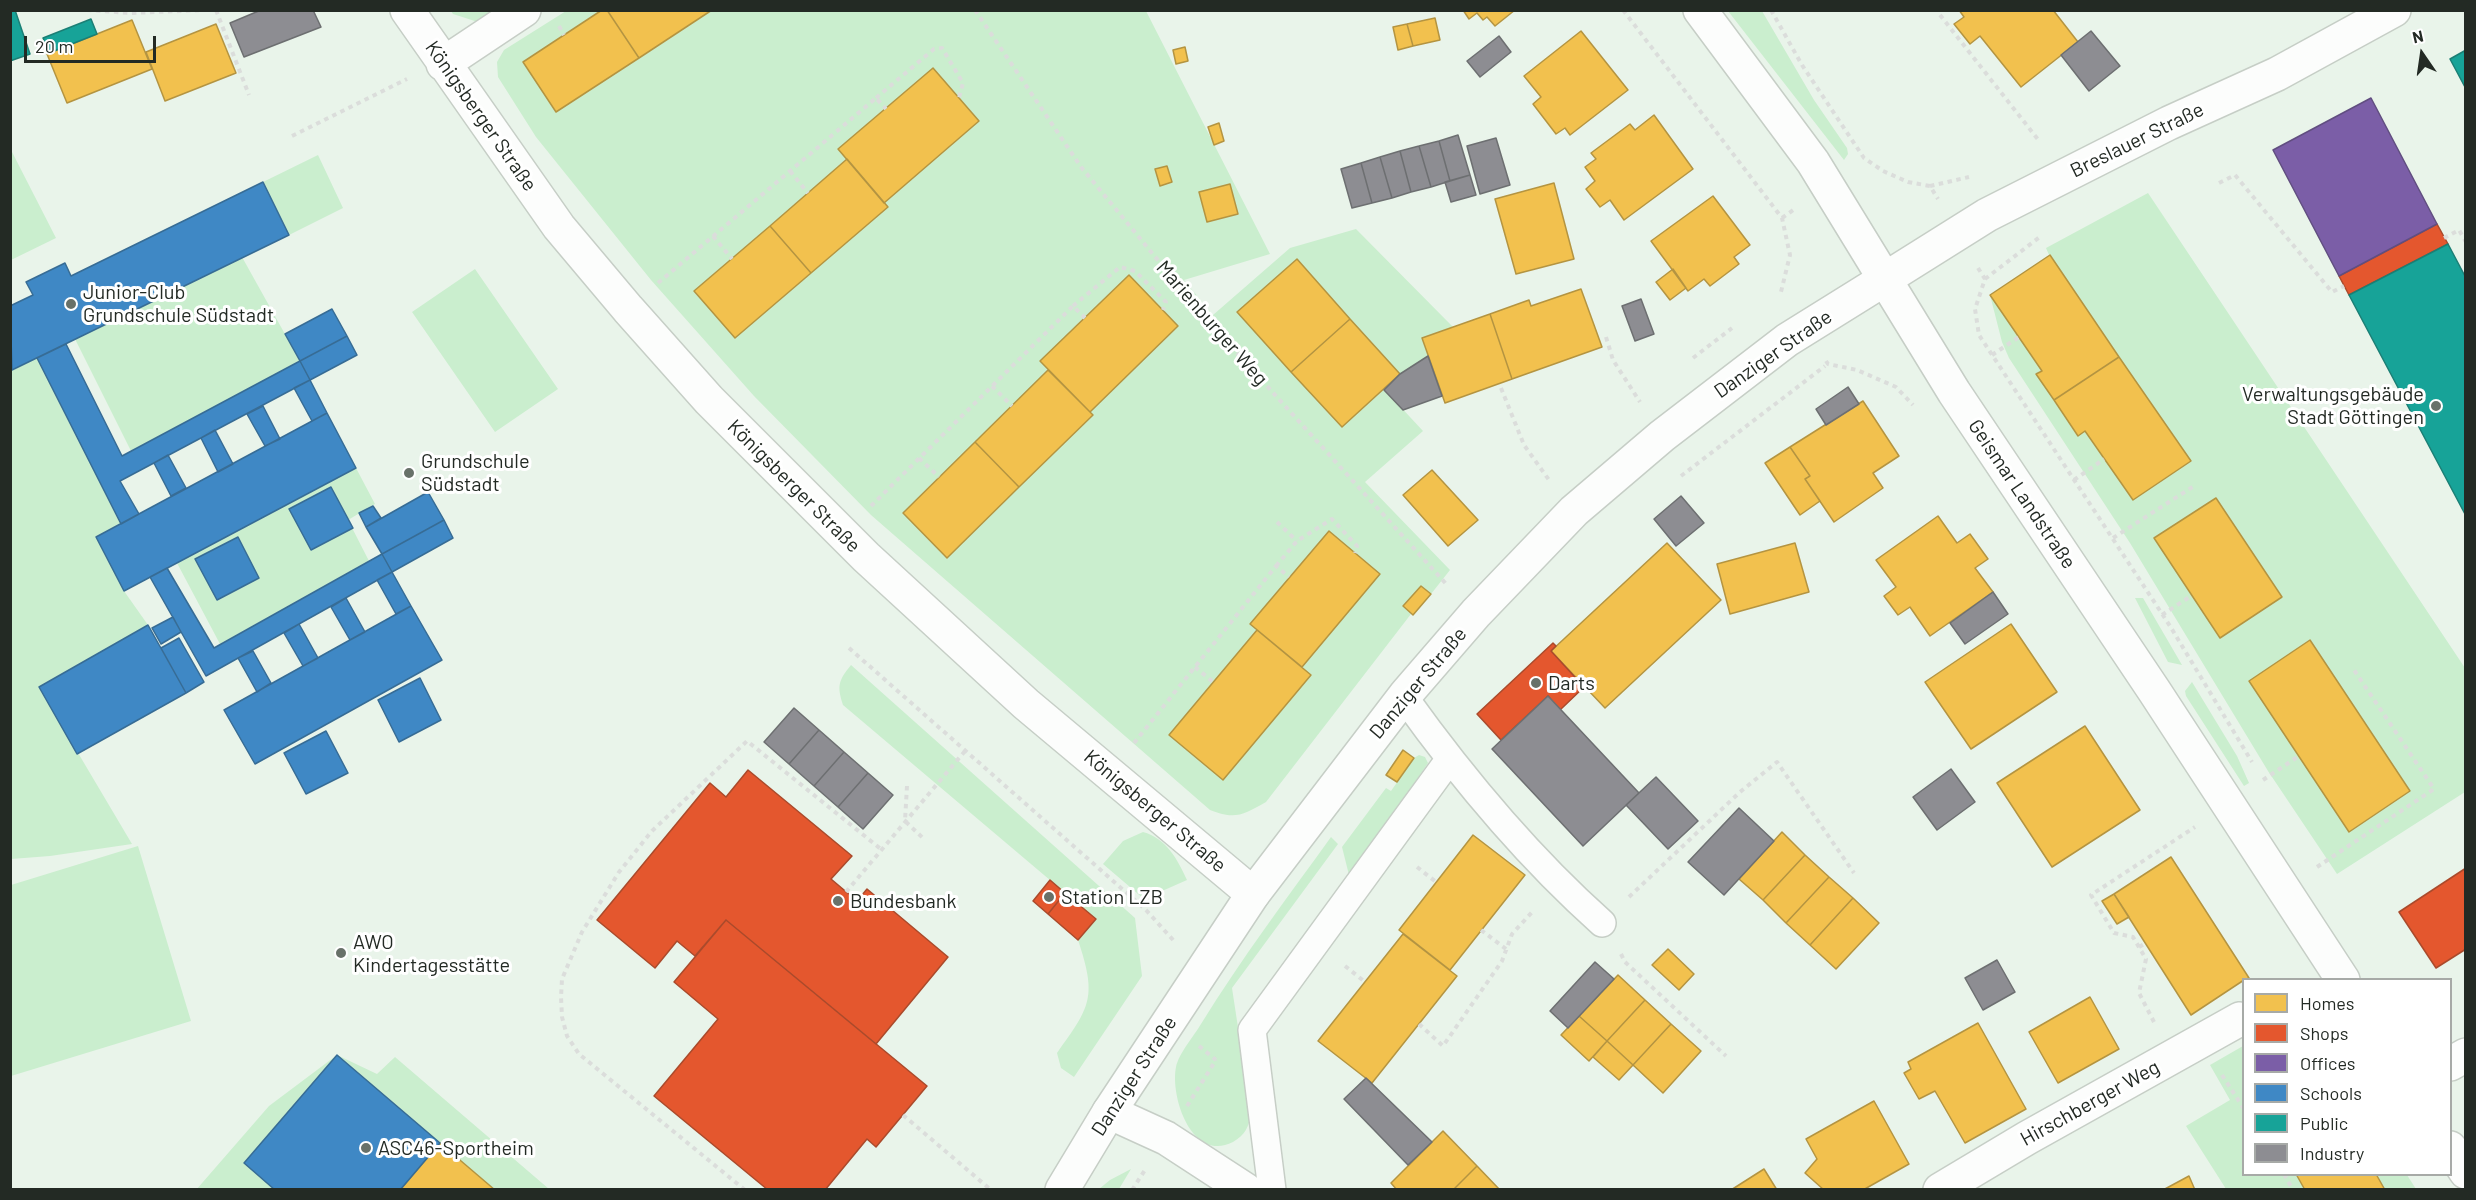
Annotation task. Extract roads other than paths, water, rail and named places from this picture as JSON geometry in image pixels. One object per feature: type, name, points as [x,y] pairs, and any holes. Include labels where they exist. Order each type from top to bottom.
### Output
[{"type":"street","name":"Königsberger Straße","points":[[407,10],[559,227],[709,400],[842,533],[1026,704],[1253,894]]},
{"type":"street","points":[[443,64],[524,10]]},
{"type":"street","name":"Geismar Landstraße","points":[[1700,10],[1813,162],[1954,392],[2155,692],[2342,978]]},
{"type":"street","name":"Breslauer Straße","points":[[1885,279],[1987,215],[2169,123],[2277,74],[2394,10]]},
{"type":"street","name":"Danziger Straße","points":[[1062,1190],[1109,1113],[1253,894],[1404,697],[1476,613],[1574,511],[1662,436],[1720,390],[1803,330],[1885,279]]},
{"type":"street","name":"Hirschberger Weg","points":[[1940,1190],[2240,1019]]},
{"type":"street","points":[[2452,1063],[2466,1055]]},
{"type":"street","points":[[1109,1113],[1166,1138],[1246,1190]]},
{"type":"street","points":[[2452,1150],[2466,1172]]},
{"type":"lane","points":[[1404,697],[1449,760],[1558,883],[1602,923]]},
{"type":"lane","points":[[1272,1190],[1252,1029],[1449,760]]},
{"type":"place","name":"Junior-Club Grundschule Südstadt","points":[[71,304]]},
{"type":"place","name":"Verwaltungsgebäude Stadt Göttingen","points":[[2436,406]]},
{"type":"place","name":"Grundschule Südstadt","points":[[409,473]]},
{"type":"place","name":"Darts","points":[[1536,683]]},
{"type":"place","name":"Station LZB","points":[[1049,897]]},
{"type":"place","name":"Bundesbank","points":[[838,901]]},
{"type":"place","name":"AWO Kindertagesstätte","points":[[341,953]]},
{"type":"place","name":"ASC46-Sportheim","points":[[366,1148]]}]
